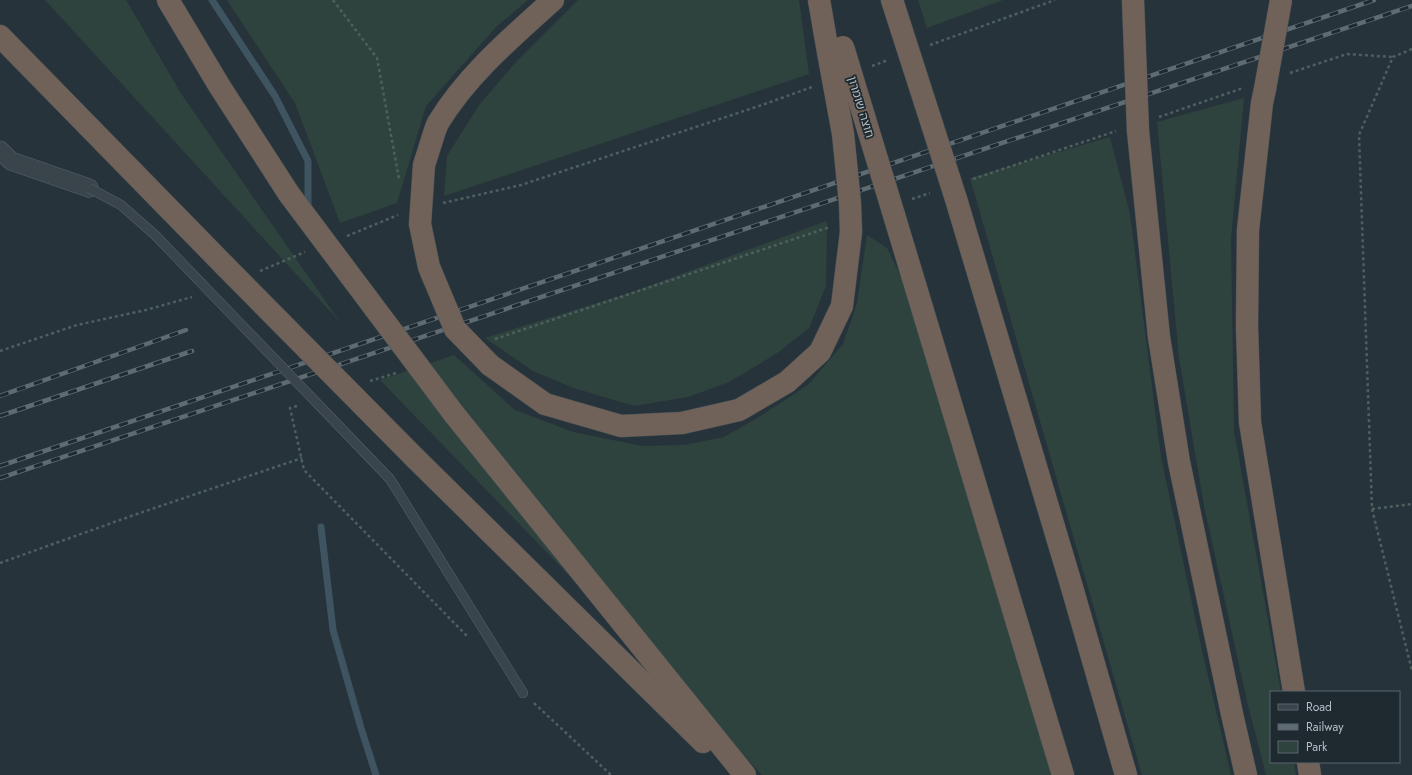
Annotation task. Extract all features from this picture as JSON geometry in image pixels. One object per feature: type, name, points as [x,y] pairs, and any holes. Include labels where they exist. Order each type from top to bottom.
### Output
[{"type":"highway","points":[[168,0],[220,87],[289,194],[454,414],[745,775]]},
{"type":"highway","points":[[553,0],[468,81],[438,124],[424,165],[420,224],[429,267],[455,329],[490,365],[546,404],[621,426],[682,423],[739,410],[787,382],[820,352],[842,306],[851,232],[850,203],[835,49],[819,0]]},
{"type":"highway","name":"חוצה שומרון","points":[[829,0],[835,49],[894,215],[1063,775]]},
{"type":"highway","points":[[892,0],[956,199],[1069,576],[1126,775]]},
{"type":"highway","points":[[1133,0],[1138,131],[1159,337],[1179,462],[1246,775]]},
{"type":"highway","points":[[1281,0],[1262,103],[1248,230],[1247,326],[1250,422],[1294,691]]},
{"type":"highway","points":[[0,36],[415,458],[736,775]]},
{"type":"highway","points":[[1308,763],[1310,775]]},
{"type":"street","points":[[0,150],[11,161],[88,188]]},
{"type":"lane","points":[[88,188],[121,205],[155,235],[390,479],[523,693]]},
{"type":"path","points":[[332,0],[377,58],[400,182]]},
{"type":"path","points":[[928,46],[1055,0]]},
{"type":"path","points":[[1412,49],[1393,57],[1358,135],[1372,509],[1412,671]]},
{"type":"path","points":[[870,66],[892,58]]},
{"type":"path","points":[[436,205],[521,185],[812,87]]},
{"type":"path","points":[[343,238],[399,215]]},
{"type":"path","points":[[253,273],[310,250]]},
{"type":"path","points":[[0,351],[77,325],[146,310],[195,296]]},
{"type":"path","points":[[290,408],[304,470],[468,637]]},
{"type":"path","points":[[0,563],[134,515],[302,458]]},
{"type":"path","points":[[1372,509],[1412,504]]},
{"type":"path","points":[[523,693],[611,775]]},
{"type":"green space","points":[[45,0],[126,0],[182,95],[340,322]]},
{"type":"green space","points":[[227,0],[528,0],[496,27],[426,106],[397,203],[340,223],[295,103]]},
{"type":"green space","points":[[578,0],[799,0],[809,74],[444,196],[447,156],[479,105],[516,62]]},
{"type":"green space","points":[[918,0],[1003,0],[927,28]]},
{"type":"green space","points":[[1244,98],[1231,238],[1234,431],[1281,691],[1270,691],[1270,763],[1294,763],[1296,775],[1266,775],[1247,701],[1204,506],[1179,358],[1157,122]]},
{"type":"green space","points":[[1110,137],[1130,214],[1161,457],[1201,646],[1231,775],[1142,775],[970,178]]},
{"type":"green space","points":[[827,221],[826,286],[809,328],[776,354],[729,382],[688,397],[634,406],[574,388],[533,371],[485,338],[629,293]]},
{"type":"green space","points":[[867,235],[887,248],[905,285],[1054,775],[762,775],[380,380],[454,355],[515,410],[573,432],[642,446],[684,445],[724,437],[759,417],[808,385],[843,344],[857,303]]},
{"type":"waterway","points":[[212,0],[275,96],[308,161],[308,209]]},
{"type":"waterway","points":[[321,527],[333,630],[376,775]]},
{"type":"railway","points":[[0,466],[1374,0]]},
{"type":"railway","points":[[0,478],[1412,6]]},
{"type":"railway","points":[[0,396],[186,330]]},
{"type":"railway","points":[[0,416],[192,351]]}]
